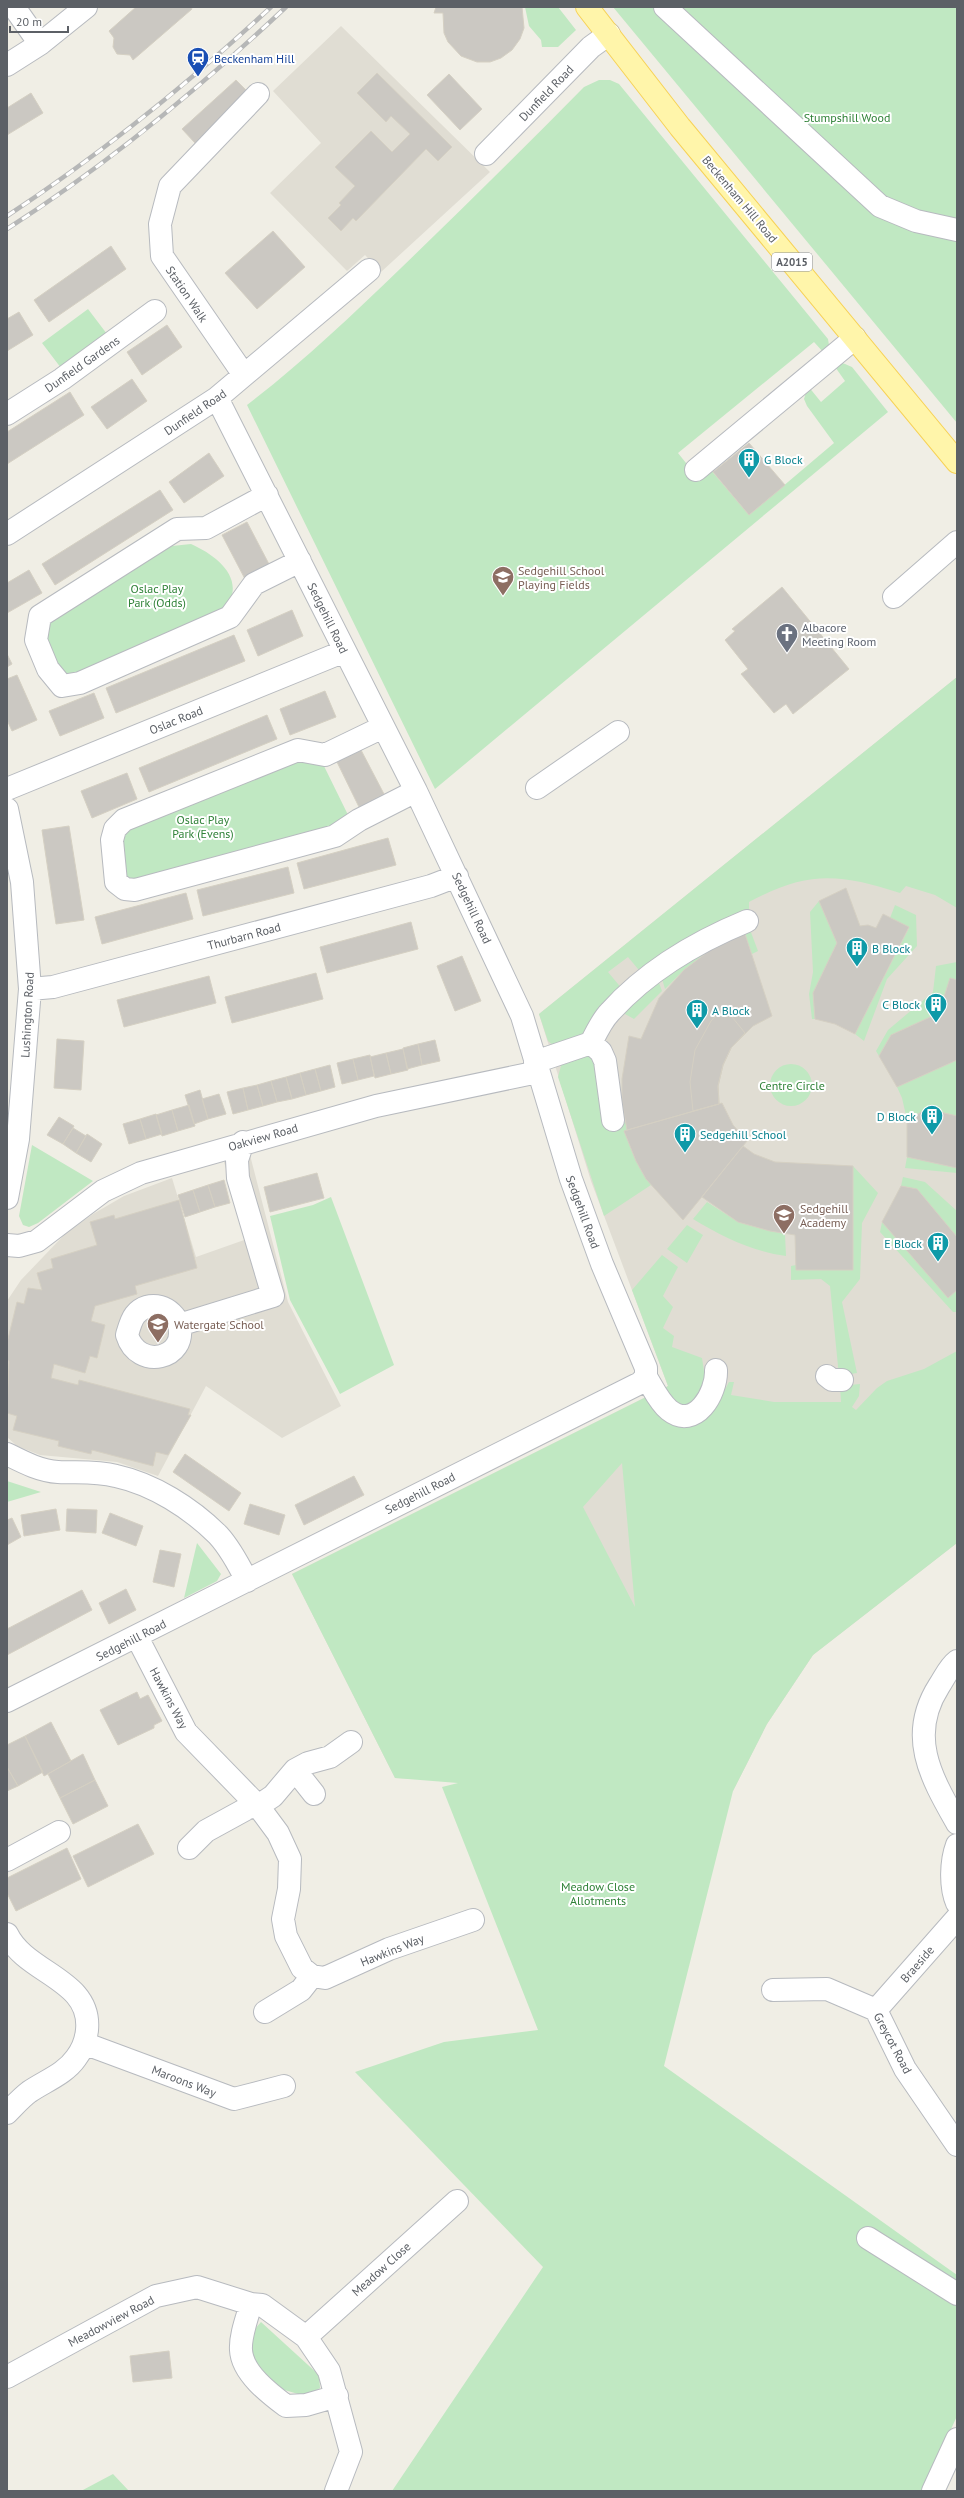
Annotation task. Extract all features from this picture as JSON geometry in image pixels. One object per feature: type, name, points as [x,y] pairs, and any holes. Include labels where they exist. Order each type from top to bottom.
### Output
[{"type":"main road","name":"Beckenham Hill Road","points":[[587,7],[680,127],[957,462]]},
{"type":"street","points":[[14,7],[40,44]]},
{"type":"street","points":[[7,65],[40,44],[86,7]]},
{"type":"street","points":[[665,7],[880,206],[916,221],[957,230]]},
{"type":"street","name":"Dunfield Road","points":[[486,154],[591,47],[608,34]]},
{"type":"street","name":"Station Walk","points":[[244,375],[162,256],[160,224],[170,186],[258,94]]},
{"type":"street","name":"Dunfield Road","points":[[7,534],[217,398],[369,270]]},
{"type":"street","name":"Dunfield Gardens","points":[[7,414],[62,379],[155,311]]},
{"type":"street","points":[[696,470],[855,338]]},
{"type":"street","name":"Sedgehill Road","points":[[7,1701],[640,1383],[646,1377],[646,1368],[602,1264],[574,1186],[536,1067],[522,1016],[416,791],[382,727],[267,495],[217,398]]},
{"type":"street","points":[[267,495],[206,528],[177,529],[40,616],[36,640],[48,669],[62,686],[80,683],[230,617],[254,584],[300,561]]},
{"type":"street","points":[[894,597],[957,542]]},
{"type":"street","name":"Oslac Road","points":[[7,789],[345,651]]},
{"type":"street","points":[[382,727],[325,755],[298,750],[124,820],[115,829],[112,840],[116,882],[125,889],[135,890],[335,836],[359,820],[416,791]]},
{"type":"street","points":[[537,788],[618,732]]},
{"type":"street","name":"Lushington Road","points":[[7,808],[22,882],[30,989],[18,1139],[7,1198]]},
{"type":"street","name":"Thurbarn Road","points":[[30,989],[53,987],[431,886],[457,876]]},
{"type":"street","points":[[613,1120],[605,1061],[601,1052],[590,1043],[608,1013],[668,962],[709,937],[747,921]]},
{"type":"street","name":"Oakview Road","points":[[7,1245],[19,1246],[37,1241],[103,1191],[141,1173],[243,1142],[376,1106],[536,1067],[590,1043]]},
{"type":"street","points":[[180,1325],[273,1296],[238,1178],[237,1160],[243,1142]]},
{"type":"street","points":[[646,1377],[662,1403],[670,1411],[681,1415],[692,1414],[705,1407],[712,1393],[716,1370]]},
{"type":"street","points":[[7,1454],[30,1466],[57,1472],[85,1471],[117,1476],[152,1488],[186,1508],[218,1536],[236,1561],[247,1581]]},
{"type":"street","name":"Hawkins Way","points":[[137,1637],[186,1732],[258,1806],[278,1833],[290,1859],[289,1889],[283,1919],[286,1936],[302,1968],[312,1976],[325,1978],[389,1949],[473,1920]]},
{"type":"street","points":[[957,1661],[934,1695],[924,1718],[924,1746],[930,1774],[957,1823]]},
{"type":"street","points":[[189,1848],[206,1831],[248,1808],[258,1806],[273,1796],[295,1770],[308,1763],[330,1757],[351,1742]]},
{"type":"street","points":[[295,1770],[314,1794]]},
{"type":"street","points":[[7,1860],[59,1832]]},
{"type":"street","points":[[957,1845],[953,1870],[954,1896],[957,1903]]},
{"type":"street","name":"Braeside","points":[[876,2010],[957,1918]]},
{"type":"street","points":[[7,1934],[12,1944],[24,1957],[64,1982],[76,1993],[84,2008],[87,2024],[86,2044],[76,2059],[61,2073],[29,2093],[7,2114]]},
{"type":"street","points":[[265,2012],[301,1990],[312,1976]]},
{"type":"street","name":"Greycot Road","points":[[773,1990],[827,1989],[876,2010],[905,2069],[957,2145]]},
{"type":"street","name":"Maroons Way","points":[[86,2044],[234,2099],[284,2086]]},
{"type":"street","name":"Meadow Close","points":[[306,2337],[457,2201]]},
{"type":"street","points":[[868,2238],[957,2294]]},
{"type":"street","name":"Meadowview Road","points":[[7,2377],[156,2296],[197,2287],[251,2304],[262,2305],[306,2337],[329,2371],[351,2452],[336,2491]]},
{"type":"street","points":[[251,2304],[241,2350],[248,2369],[269,2393],[286,2406],[306,2405],[337,2396]]},
{"type":"street","points":[[933,2491],[957,2439]]},
{"type":"shaded area","points":[[341,26],[490,172],[381,272],[365,255],[347,271],[270,193],[321,143],[273,91]]},
{"type":"shaded area","name":"Sedgehill Academy","points":[[957,677],[957,1543],[813,1655],[767,1724],[733,1791],[395,1778],[292,1574],[668,1386],[591,1181],[539,1014]]},
{"type":"shaded area","name":"Watergate School","points":[[250,1155],[288,1302],[341,1406],[282,1438],[206,1386],[158,1476],[117,1462],[40,1455],[17,1446],[7,1437],[7,1301],[21,1280],[66,1233],[93,1214],[124,1196],[172,1178],[196,1257],[247,1239],[224,1162]]},
{"type":"green space","points":[[525,7],[558,7],[576,30],[558,47],[542,47],[541,40],[529,26]]},
{"type":"green space","name":"Stumpshill Wood","points":[[613,7],[957,7],[957,423]]},
{"type":"green space","name":"Sedgehill School Playing Fields","points":[[599,80],[610,80],[619,84],[828,339],[829,345],[824,353],[814,342],[678,453],[698,478],[710,469],[749,515],[834,443],[807,406],[804,399],[808,386],[821,402],[845,381],[833,364],[840,363],[852,367],[888,412],[435,789],[247,405],[307,356],[364,304],[584,87]]},
{"type":"green space","points":[[88,309],[107,334],[61,368],[42,343]]},
{"type":"green space","name":"Oslac Play Park (Odds)","points":[[191,544],[211,555],[227,571],[233,590],[230,600],[223,611],[71,678],[61,673],[45,637],[48,620],[172,546]]},
{"type":"green space","points":[[957,677],[957,908],[935,895],[906,886],[900,893],[858,882],[823,878],[806,880],[788,885],[749,902],[749,914],[643,975],[628,957],[608,972],[623,990],[587,1033],[555,1047],[548,1041],[539,1014]]},
{"type":"green space","name":"Oslac Play Park (Evens)","points":[[294,761],[322,762],[351,821],[139,883],[125,877],[121,836],[124,829]]},
{"type":"green space","points":[[819,901],[837,943],[813,993],[815,1019],[812,1019],[809,994],[813,972],[810,912]]},
{"type":"green space","points":[[895,905],[916,915],[917,946],[887,979],[864,1041],[855,1034],[909,928],[890,918]]},
{"type":"green space","points":[[749,927],[758,951],[752,954],[745,934]]},
{"type":"green space","points":[[712,946],[714,947],[684,970],[665,989],[662,979]]},
{"type":"green space","points":[[957,962],[957,980],[950,978],[939,1013],[891,1035],[879,1056],[876,1051],[888,1030],[933,992],[936,966]]},
{"type":"green space","points":[[658,980],[662,991],[634,1019],[625,1014],[623,1007]]},
{"type":"green space","points":[[583,1054],[591,1055],[596,1060],[608,1126],[626,1122],[627,1130],[624,1131],[629,1145],[646,1179],[651,1185],[604,1216],[558,1077],[562,1062]]},
{"type":"green space","points":[[957,1060],[957,1116],[927,1109],[907,1120],[902,1098],[897,1087]]},
{"type":"green space","name":"Centre Circle","points":[[787,1064],[795,1064],[803,1067],[809,1073],[812,1085],[809,1097],[803,1103],[795,1106],[787,1106],[779,1103],[773,1097],[770,1089],[770,1081],[773,1073],[779,1067]]},
{"type":"green space","points":[[32,1145],[93,1181],[38,1223],[29,1227],[23,1225],[19,1216]]},
{"type":"green space","points":[[907,1157],[957,1168],[957,1173],[905,1168]]},
{"type":"green space","points":[[853,1166],[878,1193],[862,1223],[860,1279],[842,1302],[857,1373],[839,1376],[830,1286],[821,1279],[791,1280],[791,1266],[796,1265]]},
{"type":"green space","points":[[903,1177],[925,1182],[957,1211],[957,1237],[917,1189],[901,1186]]},
{"type":"green space","points":[[331,1197],[394,1365],[340,1394],[290,1300],[270,1216],[313,1205]]},
{"type":"green space","points":[[707,1202],[738,1222],[785,1234],[786,1256],[749,1247],[715,1232],[693,1219]]},
{"type":"green space","points":[[882,1222],[948,1298],[956,1291],[957,1312],[953,1312],[880,1232]]},
{"type":"green space","points":[[687,1225],[703,1235],[687,1263],[667,1249]]},
{"type":"green space","points":[[662,1255],[678,1267],[663,1296],[673,1307],[663,1328],[674,1336],[672,1347],[702,1358],[704,1384],[696,1399],[690,1405],[678,1405],[663,1389],[668,1386],[632,1290]]},
{"type":"green space","name":"Meadow Close Allotments","points":[[957,1351],[957,1543],[813,1655],[767,1724],[733,1791],[664,2066],[957,2275],[957,2416],[923,2491],[392,2491],[543,2267],[355,2072],[444,2042],[538,2030],[442,1787],[458,1783],[395,1778],[292,1574],[648,1396],[705,1419],[714,1410],[729,1382],[734,1382],[731,1395],[774,1402],[841,1402],[840,1386],[860,1384],[859,1396],[852,1407],[856,1410],[877,1388],[887,1381],[924,1369]],"holes":[[[622,1463],[635,1607],[583,1507]]]},
{"type":"green space","points":[[7,1481],[41,1492],[7,1502]]},
{"type":"green space","points":[[197,1543],[221,1574],[217,1581],[184,1598]]},
{"type":"green space","points":[[261,2322],[319,2375],[320,2388],[305,2396],[281,2389],[262,2371],[248,2348],[253,2331]]},
{"type":"green space","points":[[113,2474],[129,2491],[81,2491]]},
{"type":"building","points":[[136,7],[191,7],[192,9],[133,60],[130,55],[117,54],[113,47],[114,38],[109,31]]},
{"type":"building","points":[[436,7],[522,7],[524,28],[520,39],[512,50],[501,58],[490,62],[477,62],[461,56],[448,42],[444,33],[443,13],[434,13]]},
{"type":"building","points":[[377,73],[452,147],[438,161],[426,149],[356,221],[353,218],[341,231],[328,218],[341,205],[339,203],[355,186],[335,167],[371,131],[392,152],[410,134],[391,116],[386,122],[357,93]]},
{"type":"building","points":[[449,74],[482,109],[460,130],[427,95]]},
{"type":"building","name":"Beckenham Hill","points":[[236,80],[249,93],[195,143],[182,129]]},
{"type":"building","points":[[31,93],[43,113],[7,135],[7,108]]},
{"type":"building","points":[[273,231],[305,267],[257,309],[225,273]]},
{"type":"building","points":[[111,246],[126,269],[49,322],[34,300]]},
{"type":"building","points":[[19,312],[33,335],[7,351],[7,319]]},
{"type":"building","points":[[167,325],[182,347],[142,375],[127,352]]},
{"type":"building","points":[[132,379],[147,401],[107,429],[91,407]]},
{"type":"building","points":[[70,392],[84,415],[7,464],[7,432]]},
{"type":"building","name":"G Block","points":[[749,443],[785,485],[749,515],[713,472]]},
{"type":"building","points":[[209,453],[224,476],[184,503],[169,482]]},
{"type":"building","points":[[160,490],[173,510],[55,585],[42,564]]},
{"type":"building","points":[[247,522],[270,566],[245,579],[222,535]]},
{"type":"building","points":[[29,570],[42,593],[7,613],[7,583]]},
{"type":"building","name":"Albacore Meeting Room","points":[[782,587],[849,669],[793,714],[786,704],[774,713],[741,674],[748,669],[725,640],[735,631],[732,629]]},
{"type":"building","points":[[292,610],[303,636],[258,656],[247,630]]},
{"type":"building","points":[[234,635],[245,661],[116,713],[106,688]]},
{"type":"building","points":[[7,654],[12,664],[7,667]]},
{"type":"building","points":[[17,675],[37,720],[12,731],[7,720],[7,679]]},
{"type":"building","points":[[325,691],[336,717],[290,735],[280,709]]},
{"type":"building","points":[[94,693],[104,718],[60,736],[49,711]]},
{"type":"building","points":[[267,715],[277,739],[149,792],[139,768]]},
{"type":"building","points":[[361,750],[384,794],[359,807],[337,762]]},
{"type":"building","points":[[127,773],[137,799],[92,818],[81,791]]},
{"type":"building","points":[[69,826],[84,920],[56,924],[42,830]]},
{"type":"building","points":[[388,838],[396,865],[304,889],[297,863]]},
{"type":"building","points":[[288,867],[294,893],[203,916],[197,890]]},
{"type":"building","name":"B Block","points":[[846,888],[860,926],[868,925],[876,928],[883,914],[909,927],[855,1034],[835,1024],[815,1019],[813,993],[837,943],[819,901]]},
{"type":"building","points":[[186,893],[193,919],[102,944],[95,917]]},
{"type":"building","points":[[411,922],[418,949],[327,973],[320,947]]},
{"type":"building","name":"A Block","points":[[745,934],[772,1016],[753,1026],[731,1048],[723,1065],[718,1086],[719,1104],[627,1130],[622,1101],[622,1079],[629,1036],[641,1039],[659,998],[684,970],[714,947]]},
{"type":"building","points":[[462,956],[481,1001],[455,1011],[437,966]]},
{"type":"building","points":[[316,973],[323,999],[232,1023],[225,997]]},
{"type":"building","points":[[209,976],[216,1003],[124,1027],[117,1000]]},
{"type":"building","name":"C Block","points":[[950,978],[957,980],[957,1060],[897,1087],[879,1056],[891,1035],[939,1013]]},
{"type":"building","name":"A Block","points":[[724,1007],[745,1033],[731,1048],[723,1065],[718,1086],[719,1104],[693,1111],[690,1082],[695,1050],[711,1021]]},
{"type":"building","points":[[57,1039],[84,1041],[81,1090],[54,1088]]},
{"type":"building","points":[[435,1040],[440,1061],[422,1065],[418,1044]]},
{"type":"building","points":[[418,1044],[422,1065],[407,1069],[403,1048]]},
{"type":"building","points":[[403,1049],[408,1070],[391,1074],[386,1053]]},
{"type":"building","points":[[386,1053],[391,1074],[375,1078],[370,1057]]},
{"type":"building","points":[[370,1055],[374,1076],[358,1080],[353,1059]]},
{"type":"building","points":[[353,1059],[358,1080],[342,1084],[337,1063]]},
{"type":"building","points":[[330,1065],[335,1087],[321,1091],[315,1069]]},
{"type":"building","points":[[315,1069],[321,1091],[306,1095],[300,1073]]},
{"type":"building","points":[[300,1073],[306,1095],[292,1099],[286,1077]]},
{"type":"building","points":[[286,1077],[292,1099],[277,1102],[271,1081]]},
{"type":"building","points":[[271,1081],[277,1102],[263,1106],[257,1085]]},
{"type":"building","points":[[257,1085],[263,1106],[248,1110],[243,1088]]},
{"type":"building","points":[[243,1088],[248,1110],[233,1114],[227,1092]]},
{"type":"building","points":[[200,1090],[208,1119],[194,1124],[185,1095]]},
{"type":"building","points":[[219,1094],[226,1114],[208,1119],[202,1099]]},
{"type":"building","name":"Sedgehill School","points":[[722,1103],[733,1125],[747,1141],[683,1220],[646,1179],[636,1161],[624,1131]]},
{"type":"building","points":[[189,1105],[195,1126],[178,1131],[172,1110]]},
{"type":"building","name":"D Block","points":[[927,1109],[957,1116],[957,1168],[907,1157],[907,1120]]},
{"type":"building","points":[[172,1110],[178,1131],[162,1136],[156,1115]]},
{"type":"building","points":[[156,1114],[162,1134],[146,1139],[140,1119]]},
{"type":"building","points":[[59,1117],[74,1126],[63,1144],[47,1135]]},
{"type":"building","points":[[140,1119],[146,1139],[129,1144],[123,1124]]},
{"type":"building","points":[[73,1128],[86,1136],[76,1153],[63,1144]]},
{"type":"building","points":[[87,1134],[102,1144],[91,1162],[76,1153]]},
{"type":"building","points":[[743,1146],[754,1154],[775,1162],[853,1166],[853,1270],[796,1270],[795,1235],[770,1231],[738,1222],[702,1197]]},
{"type":"building","points":[[317,1173],[324,1198],[270,1212],[264,1187]]},
{"type":"building","points":[[224,1180],[230,1203],[215,1207],[208,1185]]},
{"type":"building","points":[[208,1185],[215,1207],[200,1212],[193,1190]]},
{"type":"building","name":"E Block","points":[[901,1186],[917,1189],[957,1237],[957,1290],[948,1298],[882,1222]]},
{"type":"building","points":[[193,1190],[200,1212],[185,1217],[178,1195]]},
{"type":"building","points":[[179,1200],[197,1268],[135,1286],[137,1294],[95,1306],[91,1321],[105,1325],[97,1358],[90,1356],[85,1373],[54,1364],[51,1378],[78,1385],[79,1380],[190,1409],[188,1415],[191,1415],[168,1455],[156,1452],[153,1466],[92,1450],[91,1454],[58,1446],[59,1441],[13,1430],[17,1416],[7,1413],[9,1361],[7,1360],[7,1343],[17,1302],[24,1304],[28,1288],[42,1290],[37,1273],[53,1268],[51,1259],[97,1245],[90,1222],[114,1215],[115,1219]]},
{"type":"building","points":[[185,1454],[241,1493],[229,1511],[173,1472]]},
{"type":"building","points":[[354,1476],[364,1495],[304,1525],[295,1505]]},
{"type":"building","points":[[250,1504],[285,1515],[279,1535],[244,1524]]},
{"type":"building","points":[[56,1509],[60,1530],[24,1536],[21,1515]]},
{"type":"building","points":[[67,1509],[97,1510],[96,1533],[66,1531]]},
{"type":"building","points":[[110,1513],[143,1526],[136,1546],[102,1533]]},
{"type":"building","points":[[12,1518],[21,1537],[7,1545],[7,1520]]},
{"type":"building","points":[[160,1550],[181,1554],[174,1587],[153,1582]]},
{"type":"building","points":[[126,1589],[136,1610],[109,1624],[99,1603]]},
{"type":"building","points":[[82,1590],[92,1610],[7,1655],[7,1629]]},
{"type":"building","points":[[137,1692],[140,1699],[148,1695],[162,1721],[154,1725],[154,1728],[118,1745],[100,1710]]},
{"type":"building","points":[[51,1722],[71,1761],[44,1776],[25,1736]]},
{"type":"building","points":[[25,1736],[43,1772],[18,1786],[7,1767],[7,1745]]},
{"type":"building","points":[[83,1754],[95,1780],[60,1798],[48,1774]]},
{"type":"building","points":[[7,1767],[18,1786],[7,1791]]},
{"type":"building","points":[[95,1780],[108,1806],[73,1824],[60,1798]]},
{"type":"building","points":[[138,1824],[154,1854],[88,1887],[73,1856]]},
{"type":"building","points":[[67,1848],[81,1879],[16,1911],[7,1893],[7,1878]]},
{"type":"building","points":[[169,2351],[172,2378],[133,2382],[130,2356]]},
{"type":"railway","points":[[7,216],[110,143],[176,91],[271,7]]},
{"type":"railway","points":[[7,229],[81,179],[117,152],[220,67],[286,7]]},
{"type":"place","name":"Beckenham Hill","points":[[198,78]]},
{"type":"place","name":"G Block","points":[[749,478]]},
{"type":"place","name":"Sedgehill School Playing Fields","points":[[503,596]]},
{"type":"place","name":"Albacore Meeting Room","points":[[787,654]]},
{"type":"place","name":"B Block","points":[[857,968]]},
{"type":"place","name":"C Block","points":[[936,1024]]},
{"type":"place","name":"A Block","points":[[697,1030]]},
{"type":"place","name":"D Block","points":[[932,1136]]},
{"type":"place","name":"Sedgehill School","points":[[685,1154]]},
{"type":"place","name":"Sedgehill Academy","points":[[784,1234]]},
{"type":"place","name":"E Block","points":[[938,1262]]},
{"type":"place","name":"Watergate School","points":[[158,1344]]}]
